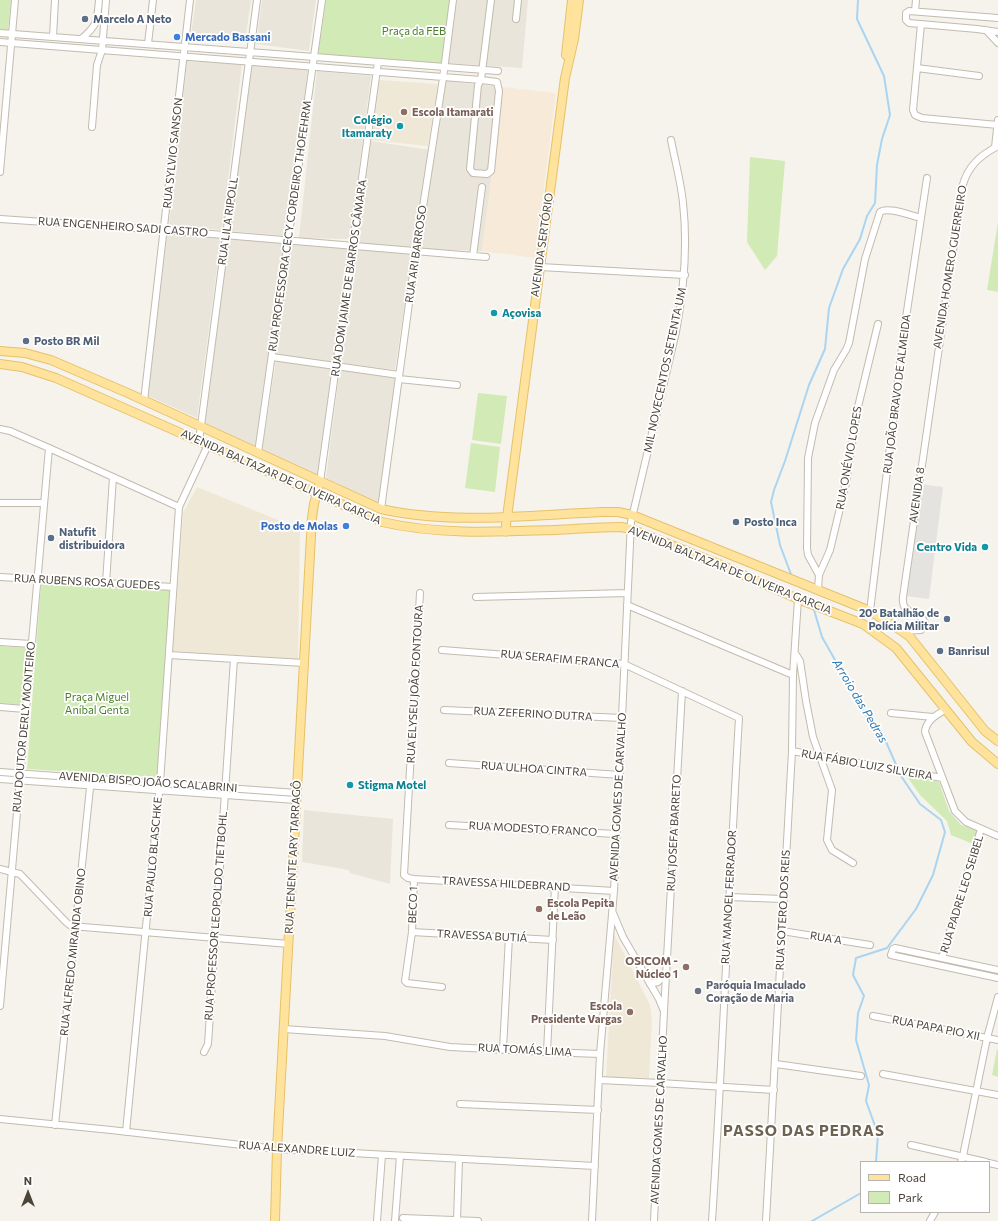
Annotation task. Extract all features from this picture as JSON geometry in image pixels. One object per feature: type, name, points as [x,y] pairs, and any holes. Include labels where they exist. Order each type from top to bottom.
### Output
[{"type":"main road","name":"AVENIDA SERTÓRIO","points":[[565,78],[565,58],[572,0]]},
{"type":"main road","name":"AVENIDA SERTÓRIO","points":[[506,532],[565,78],[574,38],[579,0]]},
{"type":"main road","name":"AVENIDA BALTAZAR DE OLIVEIRA GARCIA","points":[[0,351],[25,353],[51,360],[381,509],[445,518],[602,512],[618,512],[632,515],[870,612],[902,631],[910,637],[985,731],[998,741]]},
{"type":"main road","name":"AVENIDA BALTAZAR DE OLIVEIRA GARCIA","points":[[0,364],[22,367],[56,378],[382,522],[404,527],[458,532],[506,532],[612,527],[630,529],[721,565],[800,600],[863,624],[896,648],[972,742],[998,764]]},
{"type":"main road","name":"RUA DOM JAIME DE BARROS CÂMARA","points":[[316,494],[320,482]]},
{"type":"main road","name":"RUA TENENTE ARY TARRAGÔ","points":[[275,1221],[277,1149],[312,518],[316,494]]},
{"type":"street","points":[[0,172],[14,0]]},
{"type":"street","points":[[53,37],[55,0]]},
{"type":"street","points":[[81,39],[94,27],[97,20],[99,0]]},
{"type":"street","points":[[92,126],[97,65],[102,50],[106,0]]},
{"type":"street","points":[[148,44],[153,0]]},
{"type":"street","name":"RUA SYLVIO SANSON","points":[[144,401],[190,0]]},
{"type":"street","name":"RUA LILA RIPOLL","points":[[199,441],[257,0]]},
{"type":"street","name":"RUA PROFESSORA CECY CORDEIRO THOFEHRM","points":[[258,453],[322,0]]},
{"type":"street","name":"RUA ARI BARROSO","points":[[381,509],[416,252],[443,78],[453,0]]},
{"type":"street","points":[[0,42],[481,80],[497,82],[499,87],[491,171],[488,174],[472,173],[470,169],[478,85],[481,80],[491,0]]},
{"type":"street","points":[[516,19],[518,0]]},
{"type":"street","points":[[916,0],[916,11]]},
{"type":"street","points":[[996,16],[916,11],[907,12],[906,20],[909,23],[998,32]]},
{"type":"street","points":[[921,24],[913,110],[915,115],[922,118],[998,125]]},
{"type":"street","points":[[986,30],[998,43]]},
{"type":"street","points":[[0,33],[498,71]]},
{"type":"street","name":"RUA DOM JAIME DE BARROS CÂMARA","points":[[320,482],[378,62]]},
{"type":"street","points":[[917,68],[979,76]]},
{"type":"street","name":"AVENIDA HOMERO GUERREIRO","points":[[930,401],[962,188],[968,170],[973,164],[997,146],[998,120]]},
{"type":"street","name":"MIL NOVECENTOS SETENTA UM","points":[[632,515],[676,332],[685,275],[685,221],[683,202],[671,140]]},
{"type":"street","name":"RUA JOÃO BRAVO DE ALMEIDA","points":[[870,612],[904,331],[927,178]]},
{"type":"street","points":[[474,256],[482,187]]},
{"type":"street","points":[[819,575],[808,555],[807,548],[808,458],[815,423],[834,370],[849,343],[865,259],[879,215],[883,210],[889,210],[921,218]]},
{"type":"street","name":"RUA ENGENHEIRO SADI CASTRO","points":[[0,219],[164,230],[486,257]]},
{"type":"street","points":[[540,267],[685,275]]},
{"type":"street","name":"RUA ONÉVIO LOPES","points":[[818,590],[819,575],[830,550],[846,483],[857,411],[878,324]]},
{"type":"street","points":[[272,357],[457,385]]},
{"type":"street","name":"AVENIDA 8","points":[[902,631],[921,630],[924,623],[924,620],[905,608],[902,602],[930,401]]},
{"type":"street","points":[[0,429],[49,448],[179,507]]},
{"type":"street","name":"RUA PAULO BLASCHKE","points":[[126,1132],[160,791],[179,507],[208,445]]},
{"type":"street","name":"RUA DOUTOR DERLY MONTEIRO","points":[[0,1004],[49,448]]},
{"type":"street","points":[[106,583],[113,477]]},
{"type":"street","points":[[0,503],[43,503]]},
{"type":"street","name":"AVENIDA GOMES DE CARVALHO","points":[[632,515],[630,529],[620,775],[612,911],[623,937],[659,999],[664,1011],[654,1221]]},
{"type":"street","name":"RUA RUBENS ROSA GUEDES","points":[[0,577],[173,586]]},
{"type":"street","name":"RUA ELYSEU JOÃO FONTOURA","points":[[414,879],[406,877],[404,870],[420,593]]},
{"type":"street","points":[[476,597],[627,593]]},
{"type":"street","name":"RUA SOTERO DOS REIS","points":[[766,1221],[776,1064],[783,899],[792,751],[793,675],[800,600]]},
{"type":"street","points":[[627,605],[793,675]]},
{"type":"street","points":[[0,642],[31,644]]},
{"type":"street","name":"RUA SERAFIM FRANCA","points":[[442,650],[624,664],[739,718]]},
{"type":"street","points":[[795,653],[800,661],[813,738],[833,792],[827,840],[832,850],[854,863]]},
{"type":"street","points":[[169,655],[304,663]]},
{"type":"street","name":"RUA PROFESSOR LEOPOLDO TIETBOHL","points":[[204,1052],[208,1044],[214,937],[234,658]]},
{"type":"street","name":"RUA JOSEFA BARRETO","points":[[664,1011],[682,691]]},
{"type":"street","points":[[0,707],[26,709]]},
{"type":"street","name":"RUA ZEFERINO DUTRA","points":[[444,710],[622,718]]},
{"type":"street","points":[[946,710],[933,717],[926,726],[925,734],[951,803],[960,817],[966,822],[998,836]]},
{"type":"street","points":[[891,713],[933,717]]},
{"type":"street","name":"RUA MANOEL FERRADOR","points":[[712,1221],[739,718]]},
{"type":"street","name":"RUA FÁBIO LUIZ SILVEIRA","points":[[792,751],[942,778]]},
{"type":"street","name":"RUA ULHOA CINTRA","points":[[449,763],[620,775]]},
{"type":"street","name":"AVENIDA BISPO JOÃO SCALABRINI","points":[[0,772],[225,787],[297,796]]},
{"type":"street","name":"RUA ALFREDO MIRANDA OBINO","points":[[55,1125],[91,778]]},
{"type":"street","name":"AVENIDA BISPO JOÃO SCALABRINI","points":[[0,779],[225,795],[297,796]]},
{"type":"street","name":"RUA MODESTO FRANCO","points":[[449,825],[616,834]]},
{"type":"street","name":"RUA PADRE LEO SEIBEL","points":[[942,958],[981,829]]},
{"type":"street","points":[[0,869],[20,874],[66,922],[76,927],[289,944]]},
{"type":"street","name":"TRAVESSA HILDEBRAND","points":[[414,879],[555,886],[614,891]]},
{"type":"street","name":"BECO 1","points":[[414,879],[412,932],[405,979],[406,982],[442,987]]},
{"type":"street","points":[[548,1052],[555,886]]},
{"type":"street","points":[[729,897],[783,899]]},
{"type":"street","points":[[592,1221],[598,1110],[598,1080],[612,911]]},
{"type":"street","name":"RUA A","points":[[782,931],[870,945]]},
{"type":"street","name":"TRAVESSA BUTIÁ","points":[[412,932],[553,940]]},
{"type":"street","points":[[503,1050],[509,937]]},
{"type":"street","points":[[998,970],[894,948],[891,954],[998,978]]},
{"type":"street","points":[[650,984],[658,982],[666,974]]},
{"type":"street","points":[[962,1159],[987,1038],[998,997]]},
{"type":"street","name":"RUA PAPA PIO XII","points":[[873,1016],[998,1040]]},
{"type":"street","name":"RUA TOMÁS LIMA","points":[[284,1029],[385,1036],[450,1047],[600,1054]]},
{"type":"street","points":[[776,1064],[861,1076]]},
{"type":"street","points":[[883,1074],[998,1095]]},
{"type":"street","points":[[598,1080],[774,1090]]},
{"type":"street","points":[[460,1104],[598,1110]]},
{"type":"street","name":"RUA ALEXANDRE LUIZ","points":[[0,1119],[277,1149],[595,1166]]},
{"type":"street","points":[[911,1145],[962,1159],[978,1161]]},
{"type":"street","points":[[377,1221],[382,1155]]},
{"type":"street","points":[[395,1221],[400,1156]]},
{"type":"street","points":[[457,1221],[459,1159]]},
{"type":"street","points":[[403,1218],[478,1221]]},
{"type":"shaded area","points":[[196,0],[251,0],[245,42],[190,41]]},
{"type":"shaded area","points":[[262,0],[316,0],[309,51],[256,44]]},
{"type":"shaded area","points":[[457,0],[528,0],[522,68],[448,63]]},
{"type":"shaded area","points":[[187,61],[242,64],[222,230],[169,225]]},
{"type":"shaded area","points":[[252,64],[308,69],[286,236],[230,231]]},
{"type":"shaded area","points":[[317,71],[371,76],[350,239],[299,238]]},
{"type":"shaded area","name":"Escola Itamarati","points":[[379,80],[438,84],[428,146],[369,140]]},
{"type":"shaded area","points":[[445,81],[503,87],[482,251],[418,249]]},
{"type":"shaded area","points":[[503,87],[556,93],[535,258],[482,251]]},
{"type":"shaded area","points":[[370,141],[431,150],[411,248],[357,243]]},
{"type":"shaded area","points":[[167,234],[221,238],[197,418],[148,396]]},
{"type":"shaded area","points":[[228,238],[285,242],[255,449],[204,425]]},
{"type":"shaded area","points":[[292,243],[348,249],[333,363],[276,354]]},
{"type":"shaded area","points":[[355,249],[412,255],[395,370],[341,363]]},
{"type":"shaded area","points":[[276,360],[334,368],[318,477],[262,450]]},
{"type":"shaded area","points":[[340,367],[396,375],[379,504],[326,478]]},
{"type":"shaded area","points":[[921,484],[943,487],[929,599],[906,596]]},
{"type":"shaded area","points":[[197,487],[300,529],[298,659],[173,651],[183,513]]},
{"type":"shaded area","points":[[304,810],[393,819],[390,884],[350,873],[349,870],[302,862]]},
{"type":"shaded area","name":"Escola Presidente Vargas","points":[[614,934],[650,1005],[652,1020],[649,1078],[606,1077]]},
{"type":"green space","points":[[0,0],[11,0],[8,30],[0,29]]},
{"type":"green space","name":"Praça da FEB","points":[[326,0],[450,0],[441,65],[318,54]]},
{"type":"green space","points":[[750,157],[785,161],[777,256],[765,270],[747,242]]},
{"type":"green space","points":[[998,222],[998,292],[987,290]]},
{"type":"green space","points":[[478,393],[507,396],[501,444],[472,440]]},
{"type":"green space","points":[[471,443],[500,447],[495,492],[465,488]]},
{"type":"green space","name":"Praça Miguel Aníbal Genta","points":[[41,584],[170,589],[157,777],[27,769]]},
{"type":"green space","points":[[0,646],[28,648],[25,705],[0,703]]},
{"type":"green space","points":[[906,775],[939,782],[949,811],[961,825],[978,831],[973,844],[951,835],[947,821],[920,795]]},
{"type":"green space","points":[[997,1049],[998,1050],[998,1077],[992,1075]]},
{"type":"waterway","name":"Arroio das Pedras","points":[[792,577],[780,545],[771,502],[809,385],[825,349],[829,308],[843,269],[860,239],[867,216],[875,203],[877,165],[882,139],[890,115],[884,76],[857,19],[858,0]]},
{"type":"waterway","name":"Arroio das Pedras","points":[[814,610],[822,637],[872,725],[883,735],[901,776],[920,804],[941,820],[945,832],[933,875],[916,909],[887,948],[856,958],[853,975],[864,996],[858,1013],[856,1040],[869,1085],[866,1101],[878,1134],[876,1161]]},
{"type":"waterway","name":"Arroio das Pedras","points":[[812,1221],[860,1194]]},
{"type":"place","name":"Marcelo A Neto","points":[[85,19]]},
{"type":"place","name":"Mercado Bassani","points":[[177,37]]},
{"type":"place","name":"Escola Itamarati","points":[[404,112]]},
{"type":"place","name":"Colégio Itamaraty","points":[[400,126]]},
{"type":"place","name":"Açovisa","points":[[494,313]]},
{"type":"place","name":"Posto BR Mil","points":[[26,341]]},
{"type":"place","name":"Posto Inca","points":[[736,522]]},
{"type":"place","name":"Posto de Molas","points":[[346,526]]},
{"type":"place","name":"Natufit distribuidora","points":[[51,538]]},
{"type":"place","name":"Centro Vida","points":[[985,547]]},
{"type":"place","name":"20º Batalhão de Polícia Militar","points":[[947,619]]},
{"type":"place","name":"Banrisul","points":[[940,651]]},
{"type":"place","name":"Stigma Motel","points":[[350,785]]},
{"type":"place","name":"Escola Pepita de Leão","points":[[539,909]]},
{"type":"place","name":"OSICOM - Núcleo 1","points":[[686,967]]},
{"type":"place","name":"Paróquia Imaculado Coração de Maria","points":[[698,991]]},
{"type":"place","name":"Escola Presidente Vargas","points":[[630,1012]]},
{"type":"district","name":"PASSO DAS PEDRAS","points":[[804,1131]]}]
